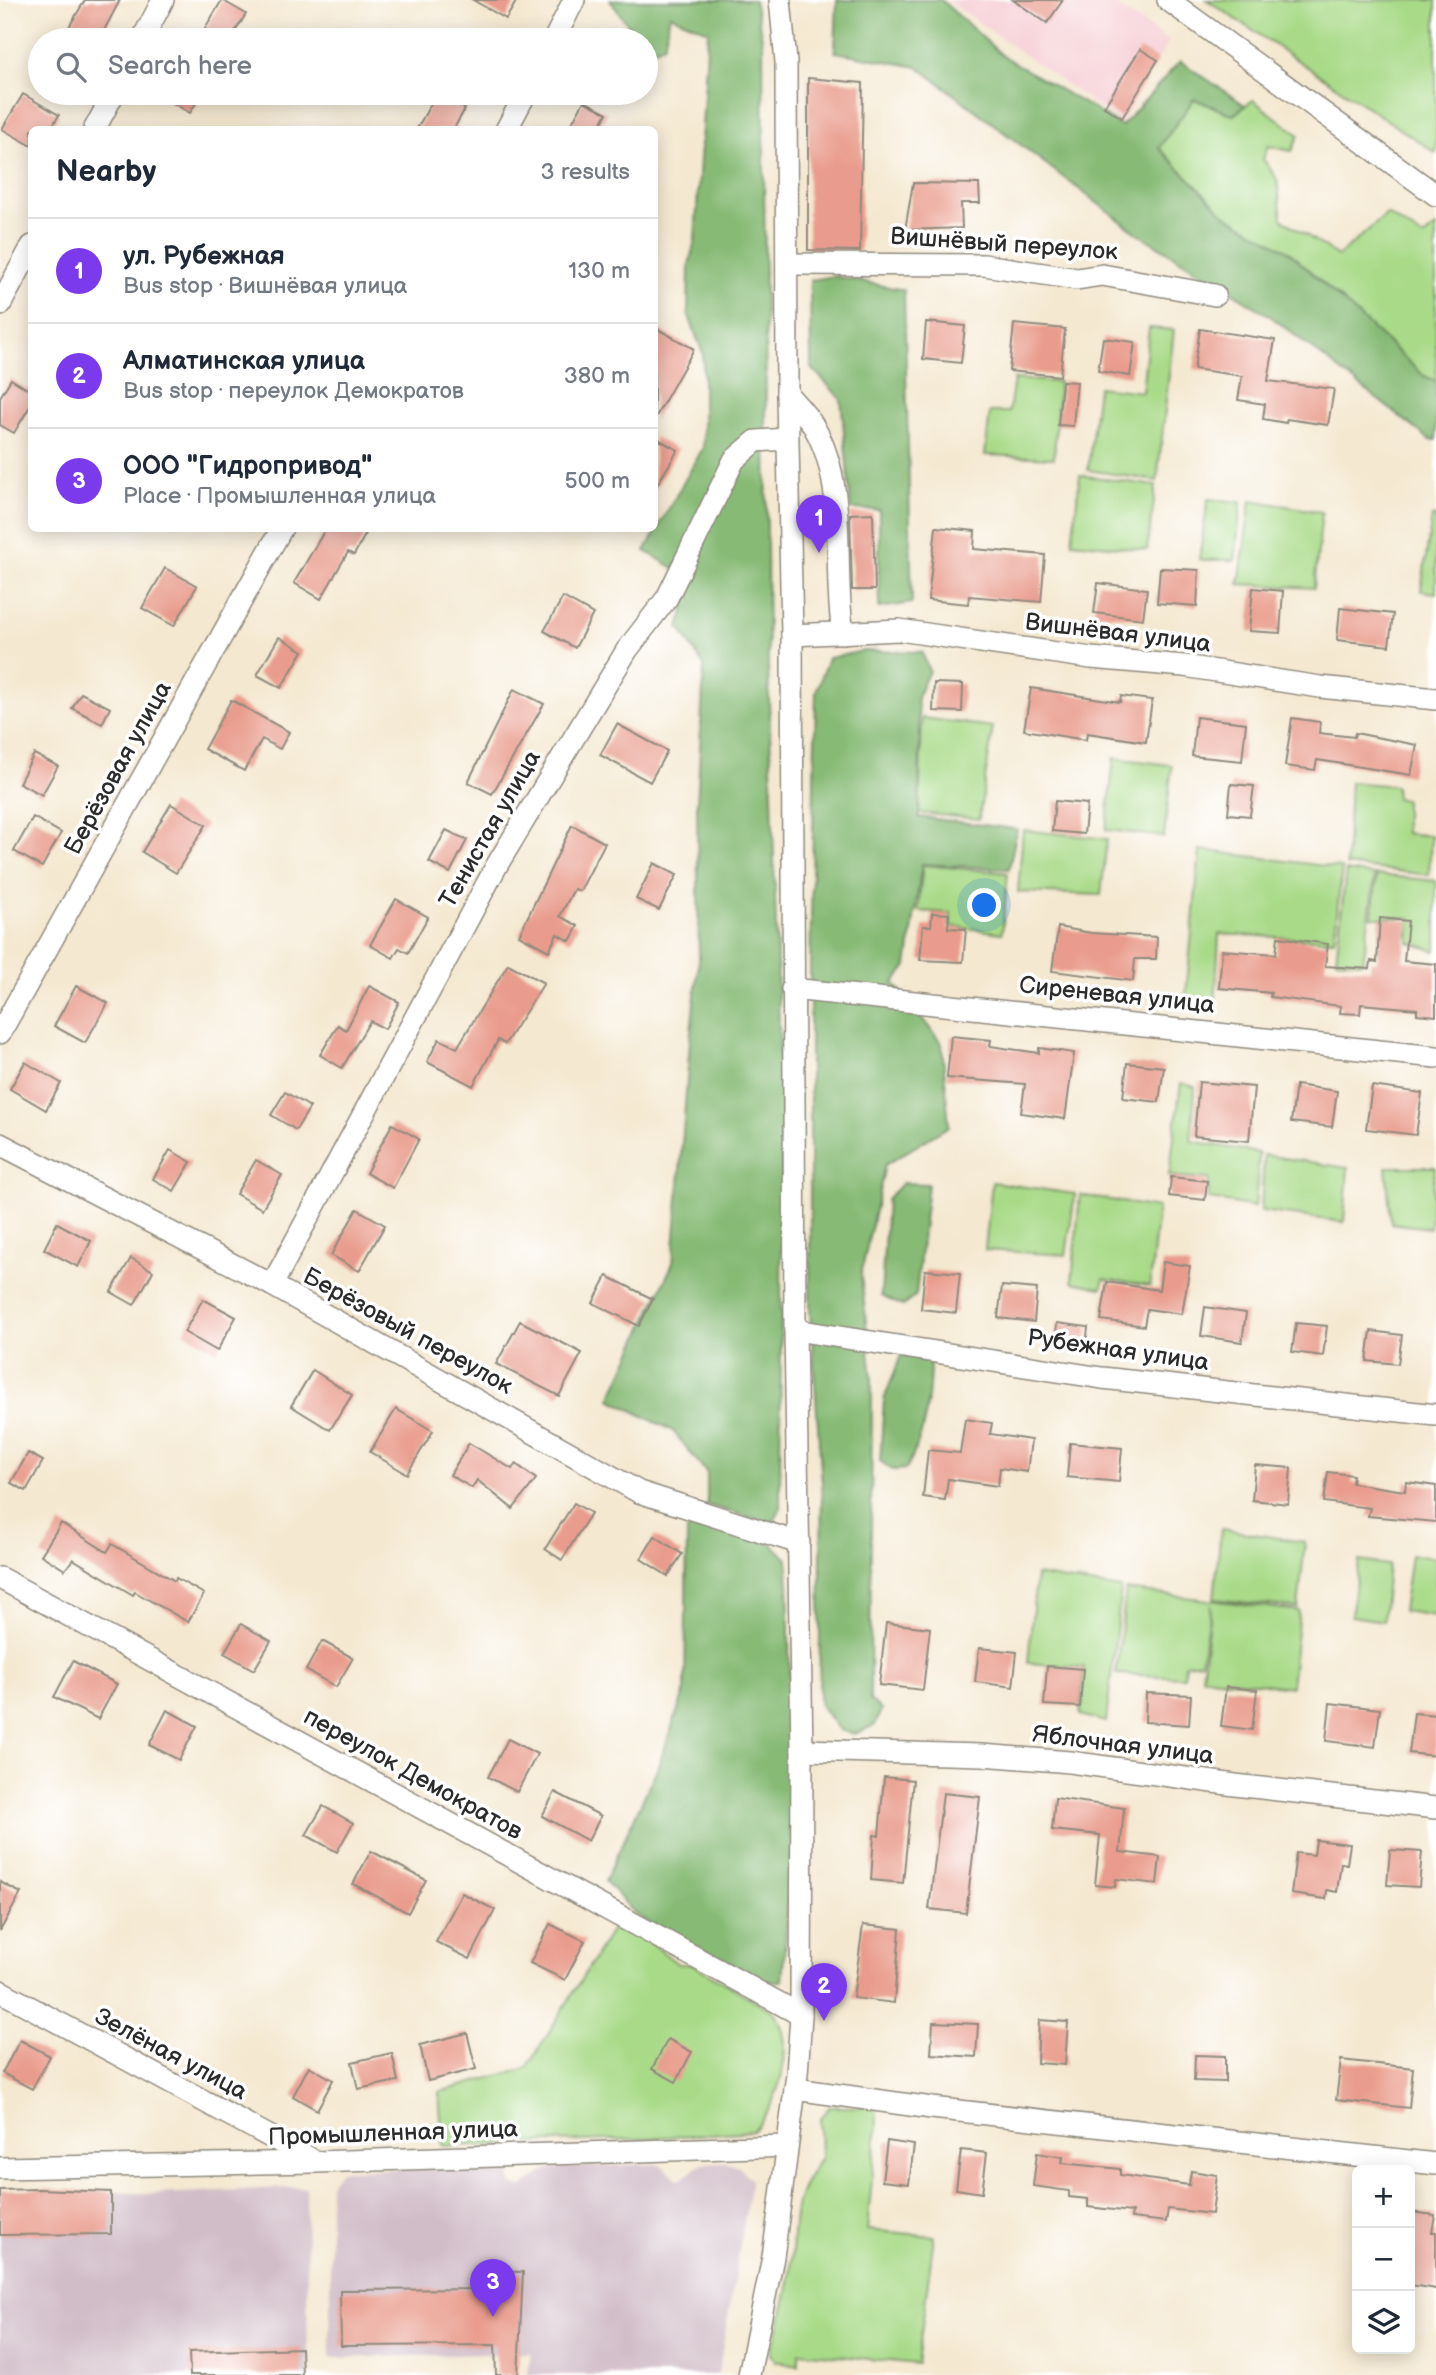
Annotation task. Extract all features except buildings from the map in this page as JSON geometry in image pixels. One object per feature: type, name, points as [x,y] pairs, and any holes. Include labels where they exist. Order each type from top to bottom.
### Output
[{"type":"street","points":[[148,28],[163,0]]},
{"type":"street","points":[[560,28],[574,0]]},
{"type":"street","points":[[749,2375],[772,2257],[795,2089],[801,2015],[802,1751],[794,1330],[792,635],[787,394],[789,264],[786,62],[780,0]]},
{"type":"street","points":[[1168,0],[1436,195]]},
{"type":"street","points":[[96,126],[108,105]]},
{"type":"street","points":[[508,126],[520,105]]},
{"type":"street","points":[[0,305],[28,253]]},
{"type":"street","name":"Вишнёвый переулок","points":[[789,264],[984,265],[1077,279],[1102,275],[1215,295]]},
{"type":"street","points":[[787,394],[814,426],[825,453],[833,488],[838,608],[843,633]]},
{"type":"street","name":"Тенистая улица","points":[[272,1285],[497,865],[627,650],[667,598],[734,460],[756,441],[788,439]]},
{"type":"street","name":"Берёзовая улица","points":[[0,1033],[280,532]]},
{"type":"street","name":"Вишнёвая улица","points":[[792,635],[899,630],[1091,658],[1184,666],[1320,687],[1436,699]]},
{"type":"street","name":"Сиреневая улица","points":[[792,989],[1436,1057]]},
{"type":"street","name":"Берёзовый переулок","points":[[0,1144],[272,1285],[639,1492],[799,1543]]},
{"type":"street","name":"Рубежная улица","points":[[794,1330],[1102,1378],[1436,1415]]},
{"type":"street","name":"переулок Демократов","points":[[0,1578],[801,2015]]},
{"type":"street","name":"Яблочная улица","points":[[802,1751],[982,1755],[1070,1762],[1436,1808]]},
{"type":"street","name":"Зелёная улица","points":[[0,1991],[316,2162]]},
{"type":"street","points":[[795,2089],[932,2108],[1436,2164]]},
{"type":"street","name":"Промышленная улица","points":[[0,2168],[316,2162],[787,2146]]},
{"type":"shaded area","points":[[947,0],[1108,0],[1169,41],[1121,123]]},
{"type":"shaded area","points":[[728,2163],[739,2167],[751,2180],[718,2375],[528,2375],[531,2353],[330,2358],[330,2184],[340,2170],[510,2167],[511,2184],[522,2187],[546,2170],[560,2167],[660,2164],[679,2180],[703,2164]]},
{"type":"shaded area","points":[[306,2187],[308,2375],[0,2375],[0,2190],[158,2194]]},
{"type":"green space","points":[[610,0],[754,0],[763,43],[768,664],[782,1124],[780,1509],[773,1524],[707,1505],[707,1473],[673,1431],[610,1399],[673,1263],[699,959],[697,806],[704,666],[679,627],[692,579],[645,551],[703,448],[703,354],[688,313],[689,265],[695,240],[708,31],[670,15],[664,45],[658,47],[658,28],[630,28]]},
{"type":"green space","points":[[837,0],[941,0],[1003,56],[1122,126],[1180,61],[1245,105],[1234,115],[1194,99],[1159,148],[1225,215],[1288,251],[1424,376],[1436,381],[1436,440],[1430,440],[1270,316],[1137,233],[918,67],[835,52]]},
{"type":"green space","points":[[1207,0],[1436,0],[1436,153]]},
{"type":"green space","points":[[1194,99],[1233,115],[1253,100],[1299,135],[1292,151],[1268,146],[1263,159],[1277,179],[1282,219],[1338,256],[1387,214],[1423,237],[1436,227],[1436,381],[1424,376],[1288,251],[1225,215],[1159,148]]},
{"type":"green space","points":[[834,276],[904,290],[912,603],[879,608],[879,510],[851,509],[841,399],[811,367],[810,280]]},
{"type":"green space","points":[[1149,328],[1174,330],[1157,481],[1088,470],[1098,387],[1142,392]]},
{"type":"green space","points":[[1014,379],[1059,382],[1054,458],[985,455],[990,412],[1009,412]]},
{"type":"green space","points":[[1080,475],[1156,486],[1147,550],[1072,542]]},
{"type":"green space","points":[[1208,499],[1241,502],[1235,560],[1199,560]]},
{"type":"green space","points":[[1251,500],[1322,512],[1314,588],[1239,584]]},
{"type":"green space","points":[[1432,516],[1436,517],[1436,593],[1421,591]]},
{"type":"green space","points":[[863,651],[922,652],[929,671],[917,697],[920,733],[919,817],[1017,829],[1009,869],[922,864],[907,966],[894,983],[942,1044],[949,1126],[885,1165],[861,1274],[872,1379],[870,1700],[881,1710],[875,1725],[855,1734],[839,1730],[819,1703],[822,1484],[810,1311],[810,967],[816,692],[828,658]]},
{"type":"green space","points":[[922,718],[993,727],[979,819],[919,813]]},
{"type":"green space","points":[[1114,758],[1172,765],[1164,837],[1106,830]]},
{"type":"green space","points":[[1350,782],[1395,786],[1396,798],[1405,800],[1405,833],[1431,836],[1429,875],[1346,865]]},
{"type":"green space","points":[[1023,830],[1107,839],[1101,895],[1018,892]]},
{"type":"green space","points":[[1200,850],[1342,868],[1334,940],[1219,934],[1215,1007],[1185,1004]]},
{"type":"green space","points":[[923,865],[1008,873],[1002,933],[950,926],[951,913],[918,911]]},
{"type":"green space","points":[[1346,871],[1375,875],[1363,962],[1336,960]]},
{"type":"green space","points":[[1377,875],[1436,881],[1436,951],[1409,942],[1410,918],[1372,917]]},
{"type":"green space","points":[[1181,1083],[1195,1087],[1191,1141],[1259,1153],[1255,1207],[1209,1199],[1209,1179],[1169,1176]]},
{"type":"green space","points":[[1264,1155],[1348,1168],[1344,1222],[1261,1211]]},
{"type":"green space","points":[[1386,1167],[1435,1167],[1430,1228],[1391,1223]]},
{"type":"green space","points":[[992,1182],[1075,1194],[1066,1255],[985,1250]]},
{"type":"green space","points":[[902,1183],[928,1184],[916,1295],[903,1306],[881,1296],[887,1199]]},
{"type":"green space","points":[[1080,1195],[1158,1208],[1150,1286],[1104,1279],[1101,1288],[1072,1282]]},
{"type":"green space","points":[[901,1355],[930,1358],[929,1387],[922,1429],[913,1456],[906,1469],[892,1470],[880,1461],[884,1400]]},
{"type":"green space","points":[[707,1523],[771,1544],[788,1559],[792,1851],[782,1981],[760,1982],[637,1916],[605,1881],[659,1764],[685,1690],[687,1530]]},
{"type":"green space","points":[[1221,1529],[1305,1542],[1298,1608],[1214,1599]]},
{"type":"green space","points":[[1411,1555],[1436,1558],[1436,1616],[1403,1611]]},
{"type":"green space","points":[[1359,1561],[1388,1565],[1383,1621],[1351,1616]]},
{"type":"green space","points":[[1036,1575],[1121,1589],[1106,1722],[1080,1715],[1084,1667],[1028,1663]]},
{"type":"green space","points":[[1126,1590],[1299,1611],[1291,1687],[1202,1677],[1211,1605],[1201,1662],[1185,1664],[1184,1677],[1116,1674]]},
{"type":"green space","points":[[619,1918],[678,1964],[692,1964],[774,2012],[781,2025],[784,2057],[777,2091],[762,2120],[753,2131],[638,2139],[443,2146],[439,2092],[527,2068]]},
{"type":"green space","points":[[829,2107],[876,2107],[877,2127],[867,2230],[934,2236],[917,2364],[800,2352],[798,2365],[776,2361],[771,2354],[789,2285],[798,2201],[810,2173],[821,2158],[820,2118]]},
{"type":"place","name":"ул. Рубежная","points":[[819,553]]},
{"type":"place","name":"Алматинская улица","points":[[824,2021]]},
{"type":"place","name":"ООО \"Гидропривод\"","points":[[493,2317]]}]
